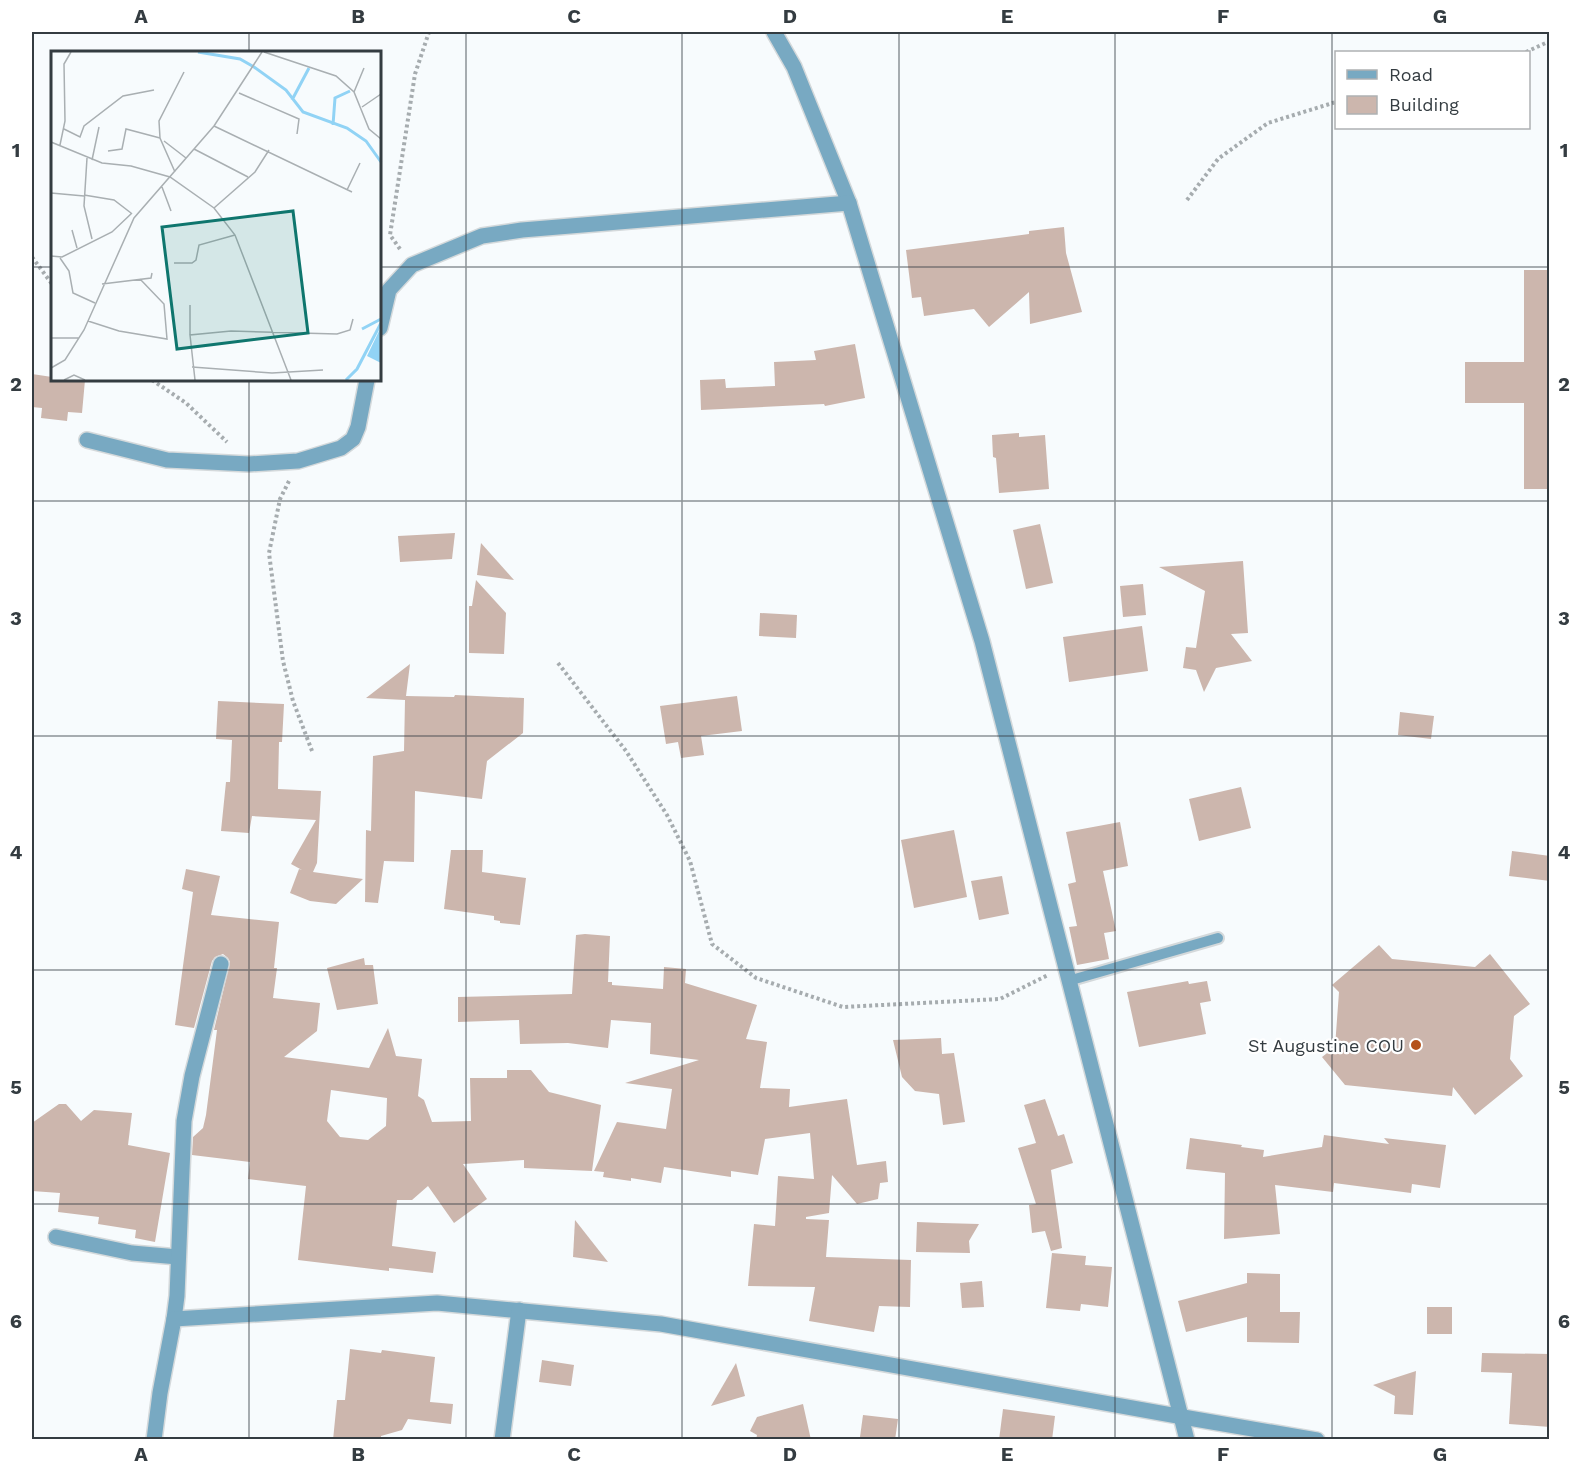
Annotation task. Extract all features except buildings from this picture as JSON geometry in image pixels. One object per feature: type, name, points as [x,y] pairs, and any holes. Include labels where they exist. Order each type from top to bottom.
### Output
[{"type":"street","points":[[774,32],[794,68],[849,203],[982,641],[1187,1440]]},
{"type":"street","points":[[381,324],[389,290],[412,265],[482,236],[522,230],[849,203]]},
{"type":"street","points":[[87,440],[167,460],[249,464],[298,461],[341,448],[353,439],[358,427],[367,381]]},
{"type":"street","points":[[154,1440],[177,1296],[185,1110],[221,964]]},
{"type":"street","points":[[56,1237],[132,1253],[178,1257]]},
{"type":"street","points":[[174,1319],[437,1303],[661,1324],[1317,1440]]},
{"type":"street","points":[[502,1440],[519,1311]]},
{"type":"lane","points":[[1066,974],[1218,938]]},
{"type":"path","points":[[412,265],[390,235],[416,74],[429,32]]},
{"type":"path","points":[[1528,51],[1550,41]]},
{"type":"path","points":[[1187,200],[1218,159],[1268,123],[1335,102]]},
{"type":"path","points":[[32,257],[51,283]]},
{"type":"path","points":[[153,381],[186,403],[249,464]]},
{"type":"path","points":[[298,461],[280,499],[269,553],[284,661],[293,701],[312,751]]},
{"type":"path","points":[[558,663],[627,750],[667,815],[690,861],[712,944],[756,978],[843,1007],[1000,999],[1066,974]]},
{"type":"place","name":"St Augustine COU","points":[[1416,1045]]}]
